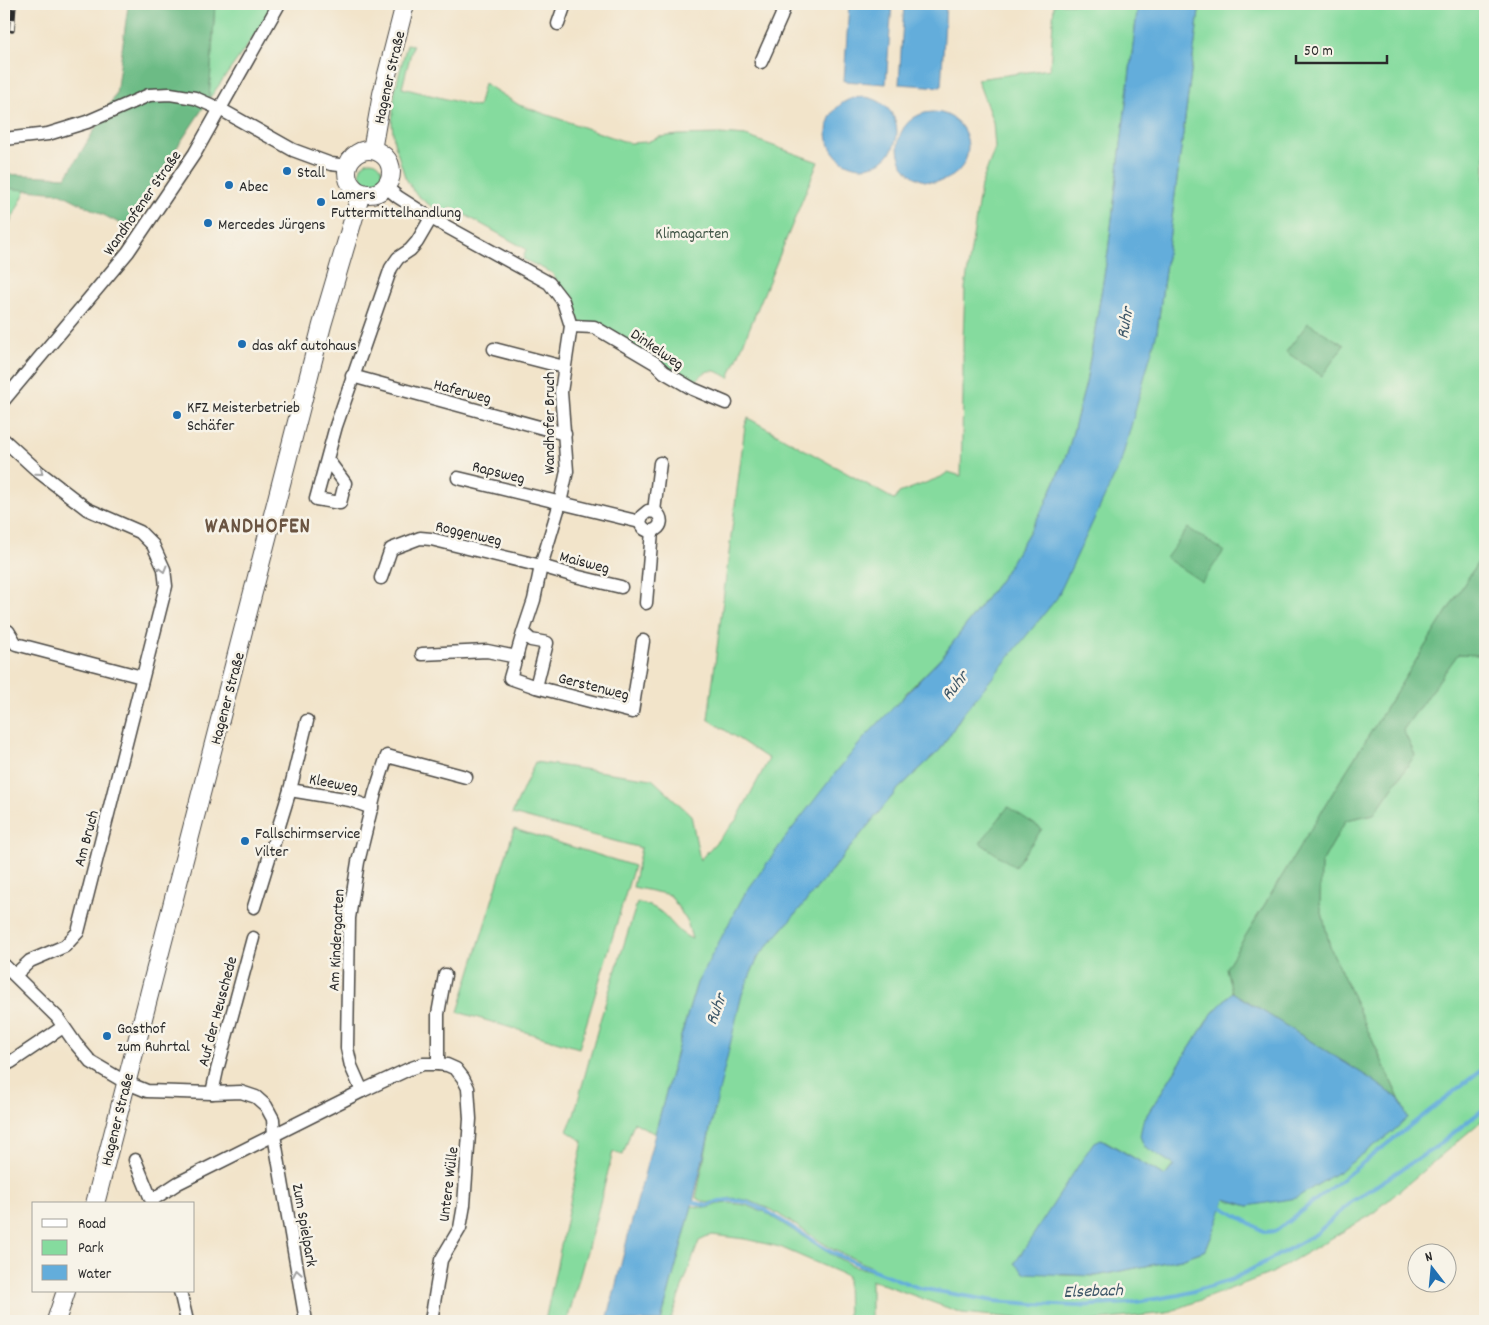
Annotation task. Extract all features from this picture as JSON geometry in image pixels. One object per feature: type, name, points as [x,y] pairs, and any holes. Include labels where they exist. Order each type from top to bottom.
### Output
[{"type":"main road","name":"Hagener Straße","points":[[372,150],[382,94],[405,4]]},
{"type":"main road","points":[[372,150],[381,153],[388,160],[391,178],[386,187],[374,194],[361,193],[355,190],[348,179],[348,166],[354,155],[372,150]]},
{"type":"main road","name":"Hagener Straße","points":[[95,1202],[322,325],[361,193]]},
{"type":"main road","points":[[56,1321],[66,1292]]},
{"type":"street","name":"Wandhofener Straße","points":[[4,400],[128,252],[195,153],[279,4]]},
{"type":"street","points":[[558,24],[565,4]]},
{"type":"street","points":[[761,62],[785,4]]},
{"type":"street","points":[[4,139],[48,134],[87,122],[149,95],[170,94],[195,98],[220,109],[293,150],[332,164],[348,166]]},
{"type":"street","name":"Wandhofer Bruch","points":[[386,187],[431,218],[549,283],[563,301],[571,326],[561,392],[566,471],[560,502],[541,566],[534,600],[510,678],[536,687]]},
{"type":"street","points":[[327,459],[352,376],[391,268],[398,258],[410,250],[417,242],[431,218]]},
{"type":"street","name":"Dinkelweg","points":[[571,326],[594,327],[655,363],[664,372],[686,385],[726,403]]},
{"type":"street","points":[[494,349],[564,367]]},
{"type":"street","name":"Haferweg","points":[[352,376],[565,434]]},
{"type":"street","name":"Am Bruch","points":[[4,440],[39,472],[87,509],[140,532],[154,545],[164,569],[166,586],[78,932],[65,946],[30,962],[15,975]]},
{"type":"street","points":[[654,511],[660,462]]},
{"type":"street","name":"Rapsweg","points":[[458,478],[640,522]]},
{"type":"street","points":[[648,511],[654,511],[660,516],[661,522],[658,528],[652,531],[644,529],[640,522],[643,514],[648,511]]},
{"type":"street","points":[[646,603],[652,531]]},
{"type":"street","name":"Roggenweg","points":[[381,578],[391,549],[420,538],[431,539],[541,566]]},
{"type":"street","name":"Maisweg","points":[[541,566],[620,587]]},
{"type":"street","points":[[8,631],[16,644],[142,677]]},
{"type":"street","points":[[523,633],[531,640],[547,643],[536,687]]},
{"type":"street","name":"Gerstenweg","points":[[536,687],[632,712],[643,641]]},
{"type":"street","points":[[422,654],[487,651],[517,657]]},
{"type":"street","name":"Kleeweg","points":[[254,906],[290,790],[307,721]]},
{"type":"street","name":"Am Kindergarten","points":[[362,1091],[351,1066],[347,1048],[349,918],[358,862],[387,756],[466,777]]},
{"type":"street","name":"Kleeweg","points":[[290,790],[350,800],[372,808]]},
{"type":"street","name":"Auf der Heuschede","points":[[212,1093],[253,938]]},
{"type":"street","points":[[4,965],[57,1018],[91,1062],[125,1082],[147,1091],[241,1092],[256,1097],[266,1106],[273,1119],[274,1135]]},
{"type":"street","points":[[135,1160],[152,1202],[178,1184],[362,1091],[423,1064],[438,1064],[438,1014],[445,975]]},
{"type":"street","points":[[4,1065],[63,1027]]},
{"type":"street","name":"Untere Wülle","points":[[431,1321],[441,1260],[460,1228],[464,1205],[470,1119],[468,1088],[464,1078],[456,1069],[438,1064]]},
{"type":"street","name":"Zum Spielpark","points":[[274,1135],[306,1321]]},
{"type":"street","points":[[180,1292],[187,1321]]},
{"type":"green space","points":[[130,4],[215,4],[209,99],[125,226],[60,193],[4,188],[4,174],[66,177],[116,94],[128,6]]},
{"type":"green space","points":[[215,4],[277,4],[209,99]]},
{"type":"green space","points":[[1054,4],[1138,4],[1108,252],[1086,383],[1068,451],[1044,507],[1003,576],[942,657],[906,693],[697,983],[655,1134],[634,1122],[623,1155],[613,1152],[567,1321],[545,1321],[583,1141],[567,1131],[574,1115],[601,1017],[637,903],[656,909],[684,935],[692,939],[687,921],[670,895],[633,887],[641,848],[512,814],[535,762],[652,779],[691,815],[700,860],[737,819],[769,759],[708,719],[745,426],[748,418],[895,500],[899,493],[941,477],[948,472],[961,476],[965,288],[981,185],[995,148],[993,122],[977,79],[1050,69]]},
{"type":"green space","points":[[1200,4],[1485,4],[1485,551],[1340,781],[1226,968],[1232,992],[1210,1016],[1143,1121],[1144,1146],[1174,1164],[1165,1176],[1102,1139],[1059,1275],[1096,1276],[1181,1259],[1206,1250],[1225,1199],[1248,1206],[1408,1118],[1330,947],[1320,904],[1321,864],[1346,820],[1374,814],[1415,755],[1403,730],[1458,654],[1479,655],[1485,645],[1485,1118],[1371,1215],[1272,1273],[1166,1313],[1092,1321],[1046,1321],[962,1313],[871,1280],[871,1321],[848,1321],[847,1276],[780,1247],[745,1239],[712,1235],[699,1241],[670,1321],[661,1321],[692,1206],[708,1208],[718,1204],[730,1203],[746,1205],[764,1212],[851,1265],[872,1271],[872,1267],[832,1249],[772,1210],[747,1200],[731,1198],[707,1203],[696,1198],[716,1101],[742,994],[758,957],[898,789],[940,750],[962,715],[1157,332]]},
{"type":"green space","name":"Klimagarten","points":[[407,44],[413,45],[402,88],[478,107],[484,83],[519,105],[629,143],[647,142],[659,137],[679,135],[720,134],[746,136],[818,162],[729,378],[723,374],[710,371],[690,383],[574,319],[564,292],[552,273],[523,259],[526,249],[451,207],[446,217],[414,192],[405,177],[394,142],[392,123],[395,90]]},
{"type":"green space","points":[[371,161],[379,164],[382,172],[379,180],[371,183],[363,180],[360,172],[363,164]]},
{"type":"green space","points":[[4,184],[26,190],[4,235]]},
{"type":"green space","points":[[1308,323],[1344,345],[1322,376],[1286,352]]},
{"type":"green space","points":[[1188,528],[1224,551],[1202,582],[1166,558]]},
{"type":"green space","points":[[1485,551],[1485,645],[1479,655],[1458,654],[1403,730],[1415,755],[1374,814],[1346,820],[1321,864],[1320,904],[1330,947],[1399,1099],[1371,1079],[1232,992],[1226,968],[1340,781]]},
{"type":"green space","points":[[1008,807],[1042,829],[1015,867],[980,843]]},
{"type":"green space","points":[[514,829],[634,866],[579,1048],[458,1012]]},
{"type":"water","points":[[849,4],[892,4],[886,84],[844,81]]},
{"type":"water","points":[[904,4],[946,4],[941,87],[899,84]]},
{"type":"water","name":"Ruhr","points":[[1138,4],[1200,4],[1157,332],[1121,462],[1057,598],[962,715],[940,750],[898,789],[758,957],[742,994],[693,1202],[661,1321],[607,1321],[681,1036],[697,983],[744,895],[791,830],[864,738],[942,657],[1003,576],[1044,507],[1068,451],[1086,383],[1108,252]]},
{"type":"water","points":[[862,97],[881,103],[891,113],[897,132],[891,151],[881,161],[862,167],[843,161],[833,151],[827,132],[833,113],[843,103]]},
{"type":"water","points":[[933,112],[952,118],[962,128],[968,147],[962,166],[952,176],[933,182],[914,176],[904,166],[898,147],[904,128],[914,118]]},
{"type":"water","points":[[1232,992],[1371,1079],[1399,1099],[1408,1118],[1390,1134],[1340,1171],[1296,1198],[1248,1206],[1225,1199],[1206,1250],[1181,1259],[1096,1276],[1024,1273],[1015,1263],[1093,1143],[1101,1139],[1165,1176],[1174,1165],[1144,1146],[1140,1136],[1143,1121],[1210,1016]]},
{"type":"waterway","points":[[1222,1207],[1265,1232],[1276,1231],[1485,1067]]},
{"type":"waterway","name":"Elsebach","points":[[688,1203],[693,1202],[707,1206],[719,1201],[746,1202],[765,1210],[829,1251],[919,1288],[994,1301],[1034,1304],[1077,1306],[1129,1303],[1180,1295],[1231,1280],[1271,1259],[1316,1234],[1351,1202],[1436,1147],[1485,1108]]},
{"type":"railway","points":[[12,30],[14,4]]},
{"type":"place","name":"Stall","points":[[287,171]]},
{"type":"place","name":"Abec","points":[[229,185]]},
{"type":"place","name":"Lamers Futtermittelhandlung","points":[[321,202]]},
{"type":"place","name":"Mercedes Jürgens","points":[[208,223]]},
{"type":"place","name":"das akf autohaus","points":[[242,344]]},
{"type":"place","name":"KFZ Meisterbetrieb Schäfer","points":[[177,415]]},
{"type":"place","name":"Fallschirmservice Vilter","points":[[245,841]]},
{"type":"place","name":"Gasthof zum Ruhrtal","points":[[107,1036]]},
{"type":"district","name":"WANDHOFEN","points":[[258,525]]}]
